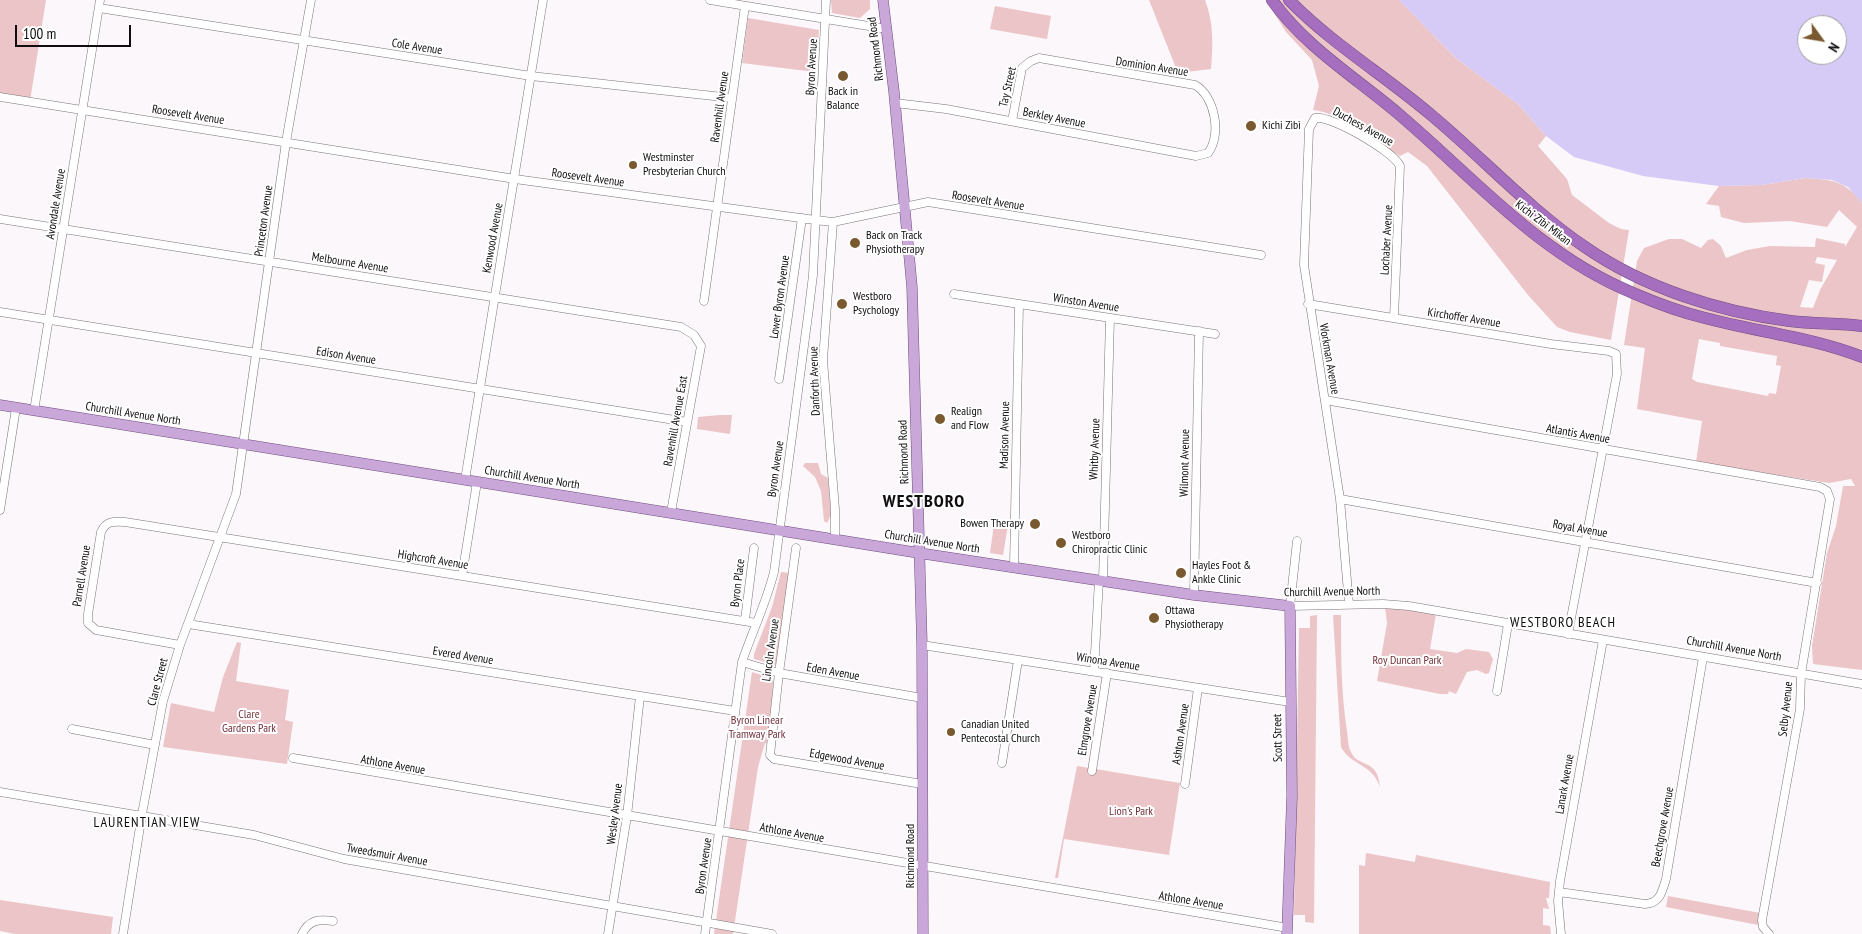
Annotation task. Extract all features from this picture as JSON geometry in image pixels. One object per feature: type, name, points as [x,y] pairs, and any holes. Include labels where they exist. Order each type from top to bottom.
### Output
[{"type":"highway","name":"Kichi Zībī Mīkan","points":[[1272,0],[1292,24],[1313,44],[1401,116],[1514,219],[1562,255],[1620,288],[1703,318],[1826,344],[1862,357]]},
{"type":"highway","name":"Kichi Zībī Mīkan","points":[[1289,0],[1320,28],[1430,114],[1563,230],[1585,247],[1624,270],[1687,296],[1760,315],[1802,322],[1862,326]]},
{"type":"main road","name":"Richmond Road","points":[[883,0],[905,208],[914,330],[922,645],[923,934]]},
{"type":"main road","name":"Churchill Avenue North","points":[[0,406],[835,538],[919,553],[1194,595],[1290,606]]},
{"type":"main road","name":"Scott Street","points":[[1287,931],[1292,796],[1290,606]]},
{"type":"street","name":"Princeton Avenue","points":[[242,444],[286,142],[311,0]]},
{"type":"street","name":"Kenwood Avenue","points":[[466,480],[543,0]]},
{"type":"street","points":[[710,0],[887,29]]},
{"type":"street","name":"Byron Avenue","points":[[705,934],[742,662],[769,593],[812,283],[826,0]]},
{"type":"street","name":"Cole Avenue","points":[[100,4],[305,41],[531,76],[732,98]]},
{"type":"street","name":"Avondale Avenue","points":[[34,411],[100,4]]},
{"type":"street","name":"Ravenhill Avenue","points":[[704,301],[746,6]]},
{"type":"street","name":"Dominion Avenue","points":[[1031,61],[1039,58],[1198,87],[1208,97],[1214,120],[1214,142],[1208,153]]},
{"type":"street","name":"Tay Street","points":[[1012,121],[1022,68],[1031,61]]},
{"type":"street","name":"Roosevelt Avenue","points":[[0,97],[515,179],[815,220],[834,222],[928,202],[1261,255]]},
{"type":"street","name":"Berkley Avenue","points":[[895,103],[1012,121],[1185,154],[1203,155],[1208,153]]},
{"type":"street","name":"Duchess Avenue","points":[[1315,118],[1325,118],[1348,130],[1389,153],[1398,162]]},
{"type":"street","name":"Workman Avenue","points":[[1315,118],[1309,128],[1304,254],[1308,304],[1340,499],[1349,604]]},
{"type":"street","name":"Lochaber Avenue","points":[[1394,318],[1401,175],[1398,162]]},
{"type":"street","name":"Lower Byron Avenue","points":[[780,379],[802,218]]},
{"type":"street","name":"Melbourne Avenue","points":[[0,219],[681,327],[694,334]]},
{"type":"street","name":"Danforth Avenue","points":[[834,222],[823,360],[835,509],[835,538]]},
{"type":"street","name":"Winston Avenue","points":[[954,294],[1215,334]]},
{"type":"street","name":"Madison Avenue","points":[[1014,567],[1019,304]]},
{"type":"street","name":"Kirchoffer Avenue","points":[[1308,304],[1551,344],[1609,351],[1616,354],[1617,374],[1602,450]]},
{"type":"street","name":"Edison Avenue","points":[[0,312],[687,422]]},
{"type":"street","name":"Whitby Avenue","points":[[1094,671],[1101,581],[1110,318]]},
{"type":"street","name":"Wilmont Avenue","points":[[1194,595],[1199,331]]},
{"type":"street","name":"Ravenhill Avenue East","points":[[671,512],[701,346],[694,334]]},
{"type":"street","name":"Atlantis Avenue","points":[[1324,400],[1820,487],[1827,491]]},
{"type":"street","points":[[0,510],[16,408]]},
{"type":"street","name":"Clare Street","points":[[123,934],[142,814],[163,701],[180,645],[236,494],[242,444]]},
{"type":"street","points":[[1568,634],[1587,541],[1602,450]]},
{"type":"street","points":[[462,576],[477,482]]},
{"type":"street","name":"Selby Avenue","points":[[1767,932],[1762,920],[1800,709],[1801,674],[1830,499],[1827,491]]},
{"type":"street","name":"Royal Avenue","points":[[1340,499],[1817,582]]},
{"type":"street","name":"Highcroft Avenue","points":[[106,524],[119,522],[220,537],[756,623]]},
{"type":"street","name":"Parnell Avenue","points":[[106,524],[101,532],[88,623],[96,629],[180,645]]},
{"type":"street","name":"Scott Street","points":[[1290,606],[1297,541]]},
{"type":"street","name":"Byron Place","points":[[745,620],[754,548]]},
{"type":"street","name":"Lincoln Avenue","points":[[770,755],[778,673],[796,548]]},
{"type":"street","name":"Churchill Avenue North","points":[[1290,606],[1400,604],[1862,684]]},
{"type":"street","name":"Evered Avenue","points":[[188,624],[735,711]]},
{"type":"street","points":[[1497,691],[1508,624]]},
{"type":"street","name":"Lanark Avenue","points":[[1561,934],[1559,892],[1603,640]]},
{"type":"street","name":"Winona Avenue","points":[[922,645],[1290,702]]},
{"type":"street","name":"Beechgrove Avenue","points":[[1559,892],[1645,904],[1653,903],[1659,898],[1666,879],[1703,656]]},
{"type":"street","points":[[1002,763],[1018,660]]},
{"type":"street","name":"Eden Avenue","points":[[742,662],[778,673],[922,698]]},
{"type":"street","name":"Elmgrove Avenue","points":[[1092,771],[1107,673]]},
{"type":"street","name":"Ashton Avenue","points":[[1185,784],[1198,688]]},
{"type":"street","name":"Wesley Avenue","points":[[608,934],[627,816],[640,696]]},
{"type":"street","points":[[72,728],[155,745]]},
{"type":"street","name":"Edgewood Avenue","points":[[770,755],[774,759],[922,784]]},
{"type":"street","name":"Athlone Avenue","points":[[293,758],[1287,931]]},
{"type":"street","name":"Tweedsmuir Avenue","points":[[0,792],[142,814],[260,836],[344,859],[772,934]]},
{"type":"street","points":[[302,934],[307,925],[319,919],[333,920]]},
{"type":"green space","points":[[0,0],[46,0],[30,101],[0,97]]},
{"type":"green space","points":[[831,0],[870,0],[870,9],[860,18],[832,13]]},
{"type":"green space","points":[[1149,0],[1205,0],[1212,34],[1211,69],[1178,73]]},
{"type":"green space","points":[[1266,0],[1399,0],[1457,59],[1518,104],[1546,136],[1538,146],[1567,179],[1572,195],[1609,223],[1621,229],[1629,230],[1611,340],[1570,332],[1557,327],[1528,295],[1427,166],[1408,152],[1400,156],[1346,122],[1323,112],[1313,110],[1319,86],[1312,60],[1286,32]]},
{"type":"green space","points":[[995,6],[1051,16],[1047,39],[990,29]]},
{"type":"green space","points":[[748,18],[819,30],[815,72],[742,63]]},
{"type":"green space","points":[[1805,178],[1830,181],[1850,190],[1862,203],[1862,670],[1813,664],[1812,646],[1827,553],[1836,526],[1843,486],[1855,486],[1851,479],[1829,483],[1696,462],[1702,421],[1637,409],[1645,348],[1624,345],[1637,261],[1644,248],[1669,239],[1682,239],[1701,248],[1708,240],[1713,239],[1721,246],[1726,258],[1747,250],[1770,246],[1815,247],[1816,238],[1845,244],[1845,247],[1857,227],[1839,210],[1827,227],[1790,221],[1744,223],[1721,217],[1719,206],[1706,204],[1719,186],[1762,185]],"holes":[[[1817,257],[1837,260],[1820,290],[1813,308],[1800,307],[1809,280],[1822,282],[1825,265],[1815,263]],[[1699,339],[1720,343],[1720,346],[1777,356],[1776,365],[1781,366],[1776,394],[1769,393],[1768,396],[1697,382],[1692,379]]]},
{"type":"green space","points":[[732,415],[730,434],[697,429],[698,417]]},
{"type":"green space","points":[[805,463],[818,463],[821,474],[828,478],[831,515],[827,523],[824,521],[821,491],[815,477],[803,466]]},
{"type":"green space","points":[[994,524],[1008,525],[1003,555],[990,553]]},
{"type":"green space","points":[[781,572],[790,573],[776,665],[754,659],[754,654],[772,607]]},
{"type":"green space","name":"Roy Duncan Park","points":[[1385,607],[1436,614],[1430,649],[1457,653],[1466,649],[1489,652],[1493,659],[1489,673],[1486,674],[1477,670],[1467,672],[1456,694],[1449,691],[1448,694],[1440,694],[1377,681],[1387,623]]},
{"type":"green space","points":[[1317,615],[1314,923],[1305,922],[1305,915],[1294,915],[1299,628],[1310,628],[1310,616]]},
{"type":"green space","points":[[1333,615],[1341,615],[1342,688],[1349,748],[1353,756],[1375,771],[1380,787],[1372,773],[1351,758],[1341,747]]},
{"type":"green space","name":"Clare Gardens Park","points":[[237,642],[241,643],[236,681],[289,690],[285,720],[293,722],[287,764],[163,747],[171,703],[214,712],[223,677]]},
{"type":"green space","name":"Byron Linear Tramway Park","points":[[752,672],[771,678],[773,681],[771,744],[765,743],[758,767],[733,934],[714,934]]},
{"type":"green space","name":"Lion's Park","points":[[1077,766],[1180,783],[1169,855],[1064,839],[1058,878],[1055,878]]},
{"type":"green space","points":[[1366,853],[1415,862],[1416,855],[1550,882],[1549,898],[1546,898],[1549,909],[1543,908],[1543,925],[1550,926],[1551,934],[1359,934],[1359,865],[1365,866]]},
{"type":"green space","points":[[1668,896],[1760,913],[1758,925],[1666,907]]},
{"type":"green space","points":[[0,900],[113,917],[111,934],[15,934],[0,931]]},
{"type":"shaded area","points":[[1399,0],[1862,0],[1862,203],[1848,187],[1832,180],[1805,178],[1762,185],[1719,186],[1643,176],[1574,157],[1546,136],[1518,104],[1457,59]]},
{"type":"place","name":"Back in Balance","points":[[843,76]]},
{"type":"place","name":"Kichi Zìbì","points":[[1251,126]]},
{"type":"place","name":"Westminster Presbyterian Church","points":[[633,165]]},
{"type":"place","name":"Back on Track Physiotherapy","points":[[855,243]]},
{"type":"place","name":"Westboro Psychology","points":[[842,304]]},
{"type":"place","name":"Realign and Flow","points":[[940,419]]},
{"type":"place","name":"Bowen Therapy","points":[[1035,524]]},
{"type":"place","name":"Westboro Chiropractic Clinic","points":[[1061,543]]},
{"type":"place","name":"Hayles Foot & Ankle Clinic","points":[[1181,573]]},
{"type":"place","name":"Ottawa Physiotherapy","points":[[1154,618]]},
{"type":"place","name":"Canadian United Pentecostal Church","points":[[951,732]]},
{"type":"district","name":"WESTBORO","points":[[924,502]]},
{"type":"district","name":"WESTBORO BEACH","points":[[1563,623]]},
{"type":"district","name":"LAURENTIAN VIEW","points":[[147,823]]}]
